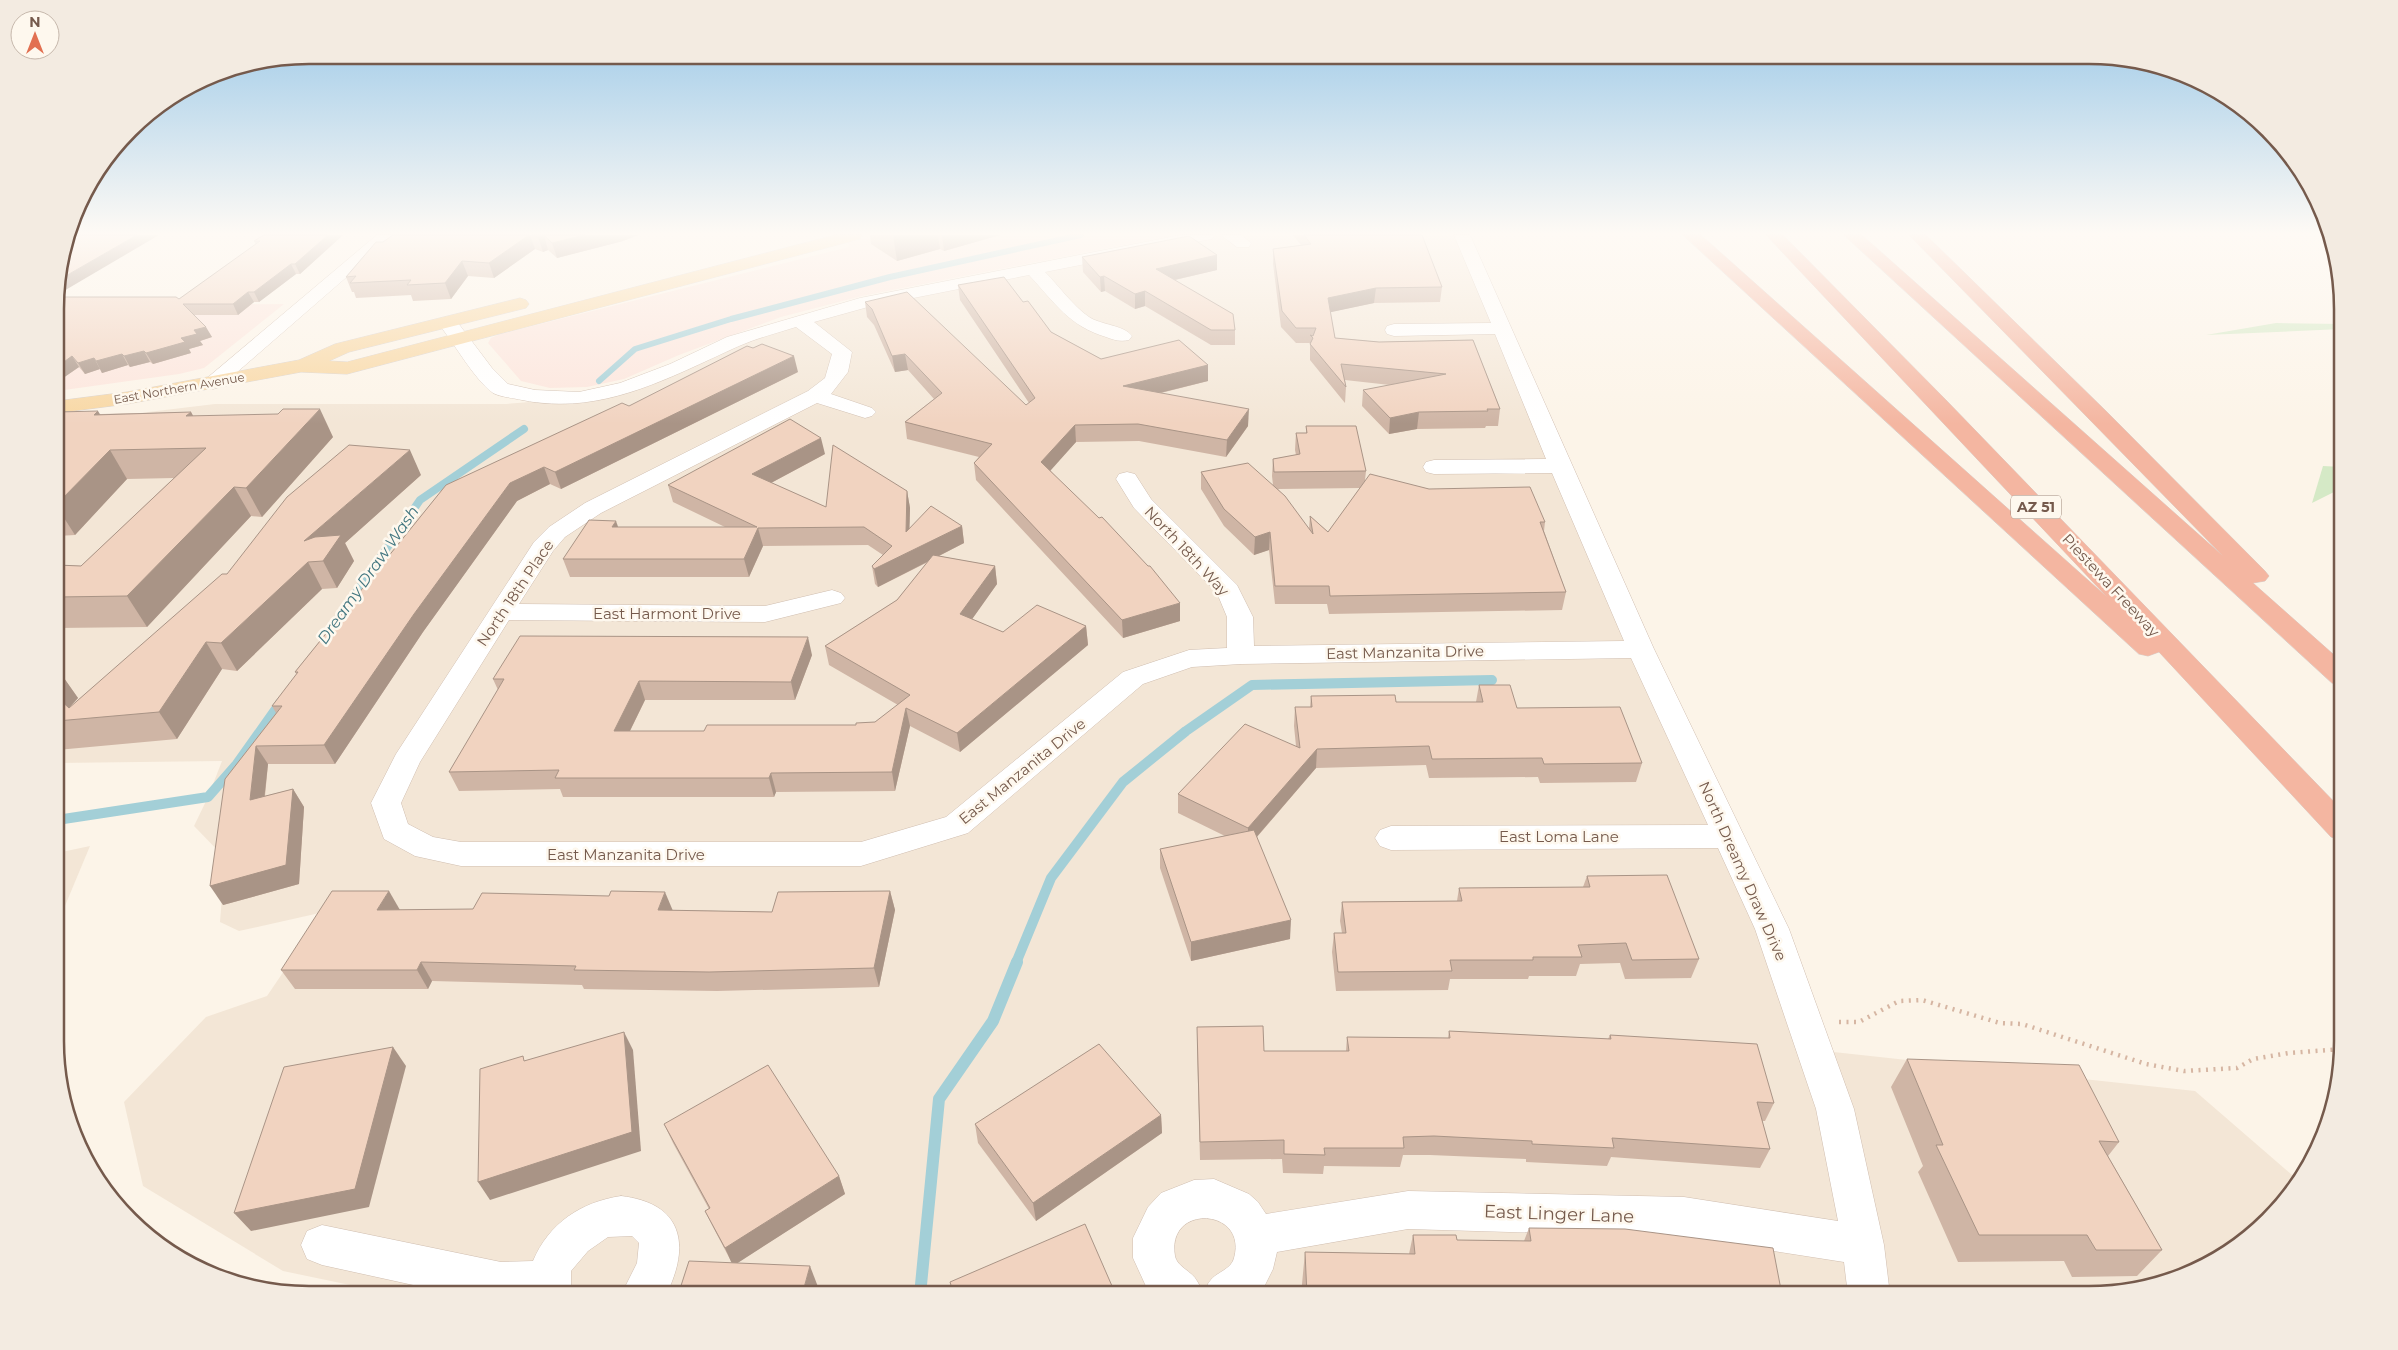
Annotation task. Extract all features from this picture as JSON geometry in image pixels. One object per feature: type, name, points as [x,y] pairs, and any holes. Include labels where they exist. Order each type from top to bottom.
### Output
[{"type":"highway","points":[[1762,298],[1993,509],[2296,781]]},
{"type":"highway","name":"Piestewa Freeway","points":[[1836,298],[1939,404],[2334,821]]},
{"type":"highway","points":[[1922,298],[2334,670]]},
{"type":"highway","points":[[1981,298],[2099,415],[2334,658]]},
{"type":"main road","name":"East Northern Avenue","points":[[64,406],[127,398],[300,366],[342,348],[546,298]]},
{"type":"main road","name":"East Northern Avenue","points":[[300,366],[346,368],[617,298]]},
{"type":"street","points":[[213,383],[313,298]]},
{"type":"street","points":[[448,323],[462,339],[485,372],[501,389],[535,396],[579,398],[626,388],[677,368],[734,341],[798,320],[886,298]]},
{"type":"street","points":[[1060,298],[1082,321],[1098,329],[1122,336]]},
{"type":"street","name":"North Dreamy Draw Drive","points":[[1488,298],[1641,649],[1772,929],[1813,1043],[1834,1109],[1863,1245],[1868,1286]]},
{"type":"street","name":"North 18th Place","points":[[395,831],[386,804],[402,770],[500,612],[543,547],[556,532],[574,519],[816,396],[837,378],[842,352],[798,320]]},
{"type":"street","points":[[1394,330],[1501,328]]},
{"type":"street","points":[[816,396],[865,412]]},
{"type":"street","points":[[1434,467],[1560,466]]},
{"type":"street","name":"North 18th Way","points":[[1127,479],[1142,503],[1228,590],[1240,617],[1241,655]]},
{"type":"street","name":"East Harmont Drive","points":[[500,612],[766,614],[832,598]]},
{"type":"street","name":"East Manzanita Drive","points":[[395,831],[426,848],[461,854],[861,854],[957,825],[1134,678],[1189,659],[1241,655],[1641,649]]},
{"type":"street","name":"East Loma Lane","points":[[1391,838],[1728,836]]},
{"type":"street","points":[[1169,1286],[1160,1276],[1154,1262],[1154,1235],[1162,1219],[1172,1209],[1189,1200],[1212,1198],[1228,1203],[1248,1220],[1256,1236],[1256,1257],[1251,1272],[1241,1286]]},
{"type":"street","name":"East Linger Lane","points":[[1256,1236],[1408,1210],[1684,1217],[1863,1245]]},
{"type":"street","points":[[549,1286],[552,1268],[559,1253],[572,1237],[587,1227],[608,1218],[632,1216],[645,1222],[659,1240],[661,1257],[654,1278],[648,1286]]},
{"type":"street","points":[[322,1245],[501,1283],[530,1286]]},
{"type":"path","points":[[1839,1022],[1859,1022],[1899,1001],[1922,1000],[2000,1023],[2022,1024],[2146,1064],[2184,1071],[2236,1068],[2253,1059],[2289,1053],[2334,1050]]},
{"type":"shaded area","points":[[644,298],[854,298],[781,317],[679,355],[624,379],[587,387],[550,388],[521,381],[488,343],[491,338],[500,334]]},
{"type":"shaded area","points":[[904,298],[1489,298],[1815,1050],[2195,1091],[2294,1177],[2293,1178],[2263,1215],[2226,1245],[2183,1268],[2137,1282],[2106,1286],[355,1286],[283,1271],[143,1186],[124,1102],[206,1017],[267,996],[324,912],[239,931],[220,922],[225,858],[194,826],[222,761],[64,763],[64,422],[215,404],[506,404],[579,398],[799,320]]},
{"type":"shaded area","points":[[284,304],[204,368],[179,374],[64,390],[64,305]]},
{"type":"shaded area","points":[[90,846],[64,908],[64,852]]},
{"type":"green space","points":[[2276,323],[2334,324],[2334,329],[2206,335]]},
{"type":"green space","points":[[2323,466],[2334,467],[2334,492],[2312,503]]},
{"type":"building","points":[[64,298],[240,298],[233,304],[183,304],[206,327],[194,330],[197,334],[181,338],[185,342],[146,353],[144,351],[124,356],[122,354],[96,361],[94,358],[78,363],[72,356],[64,362]]},
{"type":"building","points":[[882,298],[913,298],[1026,405],[1035,398],[967,298],[1020,298],[1023,302],[1028,301],[1051,332],[1101,359],[1179,340],[1208,365],[1123,386],[1249,409],[1227,440],[1138,424],[1075,425],[1041,462],[1099,518],[1102,517],[1150,566],[1180,603],[1122,620],[974,463],[992,444],[905,422],[942,393],[905,354],[892,356],[872,309],[865,302]]},
{"type":"building","points":[[1157,298],[1206,298],[1233,314],[1235,330],[1211,330]]},
{"type":"building","points":[[1280,298],[1328,298],[1335,338],[1379,342],[1473,340],[1500,409],[1487,409],[1488,411],[1419,412],[1390,418],[1363,390],[1446,374],[1341,364],[1346,387],[1310,344],[1313,338],[1310,335],[1313,336],[1316,328],[1296,328],[1282,311]]},
{"type":"building","points":[[762,344],[794,356],[555,472],[544,467],[510,483],[414,614],[324,745],[256,746],[250,800],[293,789],[286,865],[210,886],[225,779],[282,706],[272,706],[298,672],[295,672],[446,485],[622,403],[629,406],[747,346],[753,348]]},
{"type":"building","points":[[283,409],[320,409],[246,488],[234,487],[127,596],[64,597],[64,565],[81,566],[206,448],[110,450],[64,497],[64,412],[98,411],[94,415],[191,412],[186,416],[278,414]]},
{"type":"building","points":[[790,419],[821,438],[752,474],[826,507],[833,445],[907,491],[906,532],[931,506],[962,526],[874,569],[872,566],[892,546],[864,527],[758,528],[744,559],[563,559],[589,520],[616,521],[612,527],[757,527],[668,485]]},
{"type":"building","points":[[1306,426],[1356,426],[1366,471],[1274,472],[1273,459],[1300,454],[1296,433],[1307,433]]},
{"type":"building","points":[[349,445],[410,450],[304,541],[315,537],[341,535],[323,561],[308,562],[221,643],[206,642],[159,712],[64,720],[64,703],[69,708],[222,574],[227,574],[287,497]]},
{"type":"building","points":[[1248,463],[1285,496],[1313,534],[1310,516],[1328,532],[1370,474],[1429,489],[1530,487],[1545,522],[1540,522],[1566,592],[1330,596],[1329,586],[1275,586],[1270,532],[1255,537],[1224,509],[1201,472]]},
{"type":"building","points":[[933,555],[995,566],[960,614],[1003,632],[1037,605],[1086,626],[957,733],[906,708],[892,772],[771,773],[769,778],[555,778],[559,770],[449,772],[504,679],[493,679],[520,636],[808,637],[791,682],[639,681],[614,731],[704,731],[707,725],[856,725],[856,723],[875,722],[910,695],[825,646],[897,600]]},
{"type":"building","points":[[1479,685],[1510,685],[1517,708],[1620,707],[1642,763],[1544,764],[1542,758],[1432,759],[1429,746],[1317,749],[1248,828],[1178,794],[1245,724],[1300,748],[1295,707],[1312,707],[1311,696],[1395,695],[1396,702],[1483,702]]},
{"type":"building","points":[[1254,830],[1291,920],[1191,942],[1160,849]]},
{"type":"building","points":[[1667,875],[1699,959],[1632,960],[1626,943],[1578,945],[1582,957],[1533,957],[1533,960],[1450,960],[1452,971],[1338,972],[1334,933],[1346,933],[1342,902],[1462,901],[1459,888],[1590,887],[1587,876]]},
{"type":"building","points":[[332,891],[389,891],[377,910],[473,909],[482,893],[609,896],[611,891],[665,892],[658,910],[772,912],[778,892],[890,891],[874,968],[709,972],[574,970],[576,966],[421,962],[417,970],[281,970]]},
{"type":"building","points":[[1263,1026],[1264,1051],[1349,1051],[1347,1037],[1450,1038],[1449,1031],[1611,1039],[1610,1035],[1757,1044],[1774,1103],[1757,1102],[1770,1149],[1612,1138],[1614,1148],[1532,1144],[1532,1141],[1434,1136],[1403,1137],[1404,1148],[1324,1148],[1325,1155],[1284,1154],[1284,1140],[1200,1142],[1197,1027]]},
{"type":"building","points":[[624,1032],[632,1132],[478,1182],[480,1069],[523,1056],[524,1061]]},
{"type":"building","points":[[1099,1044],[1161,1115],[1033,1203],[975,1124]]},
{"type":"building","points":[[393,1047],[355,1189],[234,1213],[284,1067]]},
{"type":"building","points":[[1907,1059],[2079,1065],[2119,1142],[2099,1141],[2162,1250],[2096,1250],[2087,1235],[1979,1235],[1936,1145],[1943,1145]]},
{"type":"building","points":[[768,1065],[839,1176],[725,1248],[705,1211],[710,1208],[664,1124]]},
{"type":"building","points":[[1085,1224],[1112,1286],[951,1286],[950,1282]]},
{"type":"building","points":[[1529,1228],[1625,1229],[1773,1248],[1780,1286],[1307,1286],[1305,1252],[1415,1254],[1413,1235],[1456,1235],[1457,1240],[1531,1241]]},
{"type":"building","points":[[689,1261],[810,1266],[804,1286],[681,1286]]},
{"type":"waterway","name":"Dreamy Draw Wash","points":[[599,381],[635,349],[731,319],[810,298]]},
{"type":"waterway","name":"Dreamy Draw Wash","points":[[331,629],[420,500],[524,429]]},
{"type":"waterway","points":[[1016,963],[1051,878],[1123,782],[1186,731],[1252,685],[1492,680]]},
{"type":"waterway","name":"Dreamy Draw Wash","points":[[64,819],[208,797],[237,764],[281,702]]},
{"type":"waterway","points":[[921,1286],[939,1099],[993,1021],[1017,962]]}]
